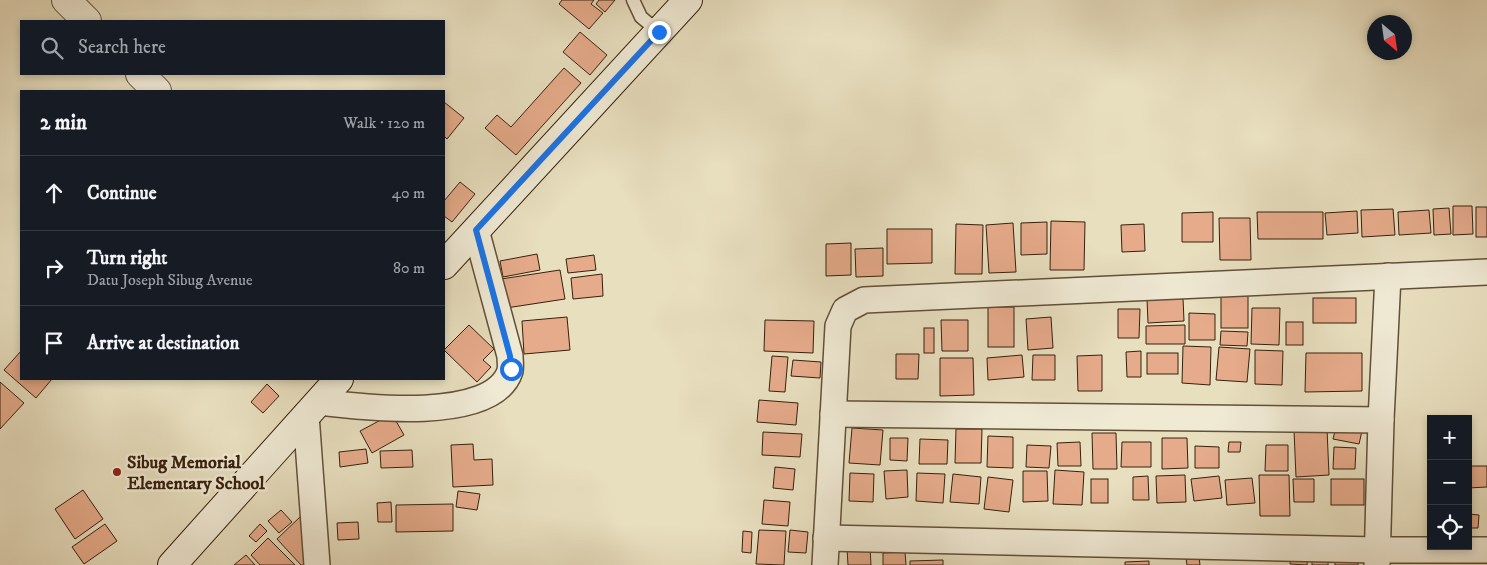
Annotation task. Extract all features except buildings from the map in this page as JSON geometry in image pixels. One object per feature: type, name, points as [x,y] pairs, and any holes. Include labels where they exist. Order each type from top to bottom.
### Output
[{"type":"main road","points":[[66,0],[86,20]]},
{"type":"main road","points":[[445,264],[688,0]]},
{"type":"main road","points":[[141,75],[156,90]]},
{"type":"main road","points":[[172,565],[338,380]]},
{"type":"street","points":[[317,565],[312,408],[421,409],[469,402],[493,391],[506,379],[511,369],[510,356],[476,230]]},
{"type":"street","points":[[825,565],[838,326],[845,310],[864,300],[1487,272]]},
{"type":"street","points":[[1377,557],[1380,420],[1388,276]]},
{"type":"street","points":[[833,414],[1380,420]]},
{"type":"street","points":[[826,538],[1377,557],[1487,550]]},
{"type":"lane","points":[[633,0],[641,17],[659,32]]},
{"type":"place","name":"Sibug Memorial Elementary School","points":[[117,472]]},
{"type":"route","points":[[511,369],[510,356],[476,230],[659,32]]}]
